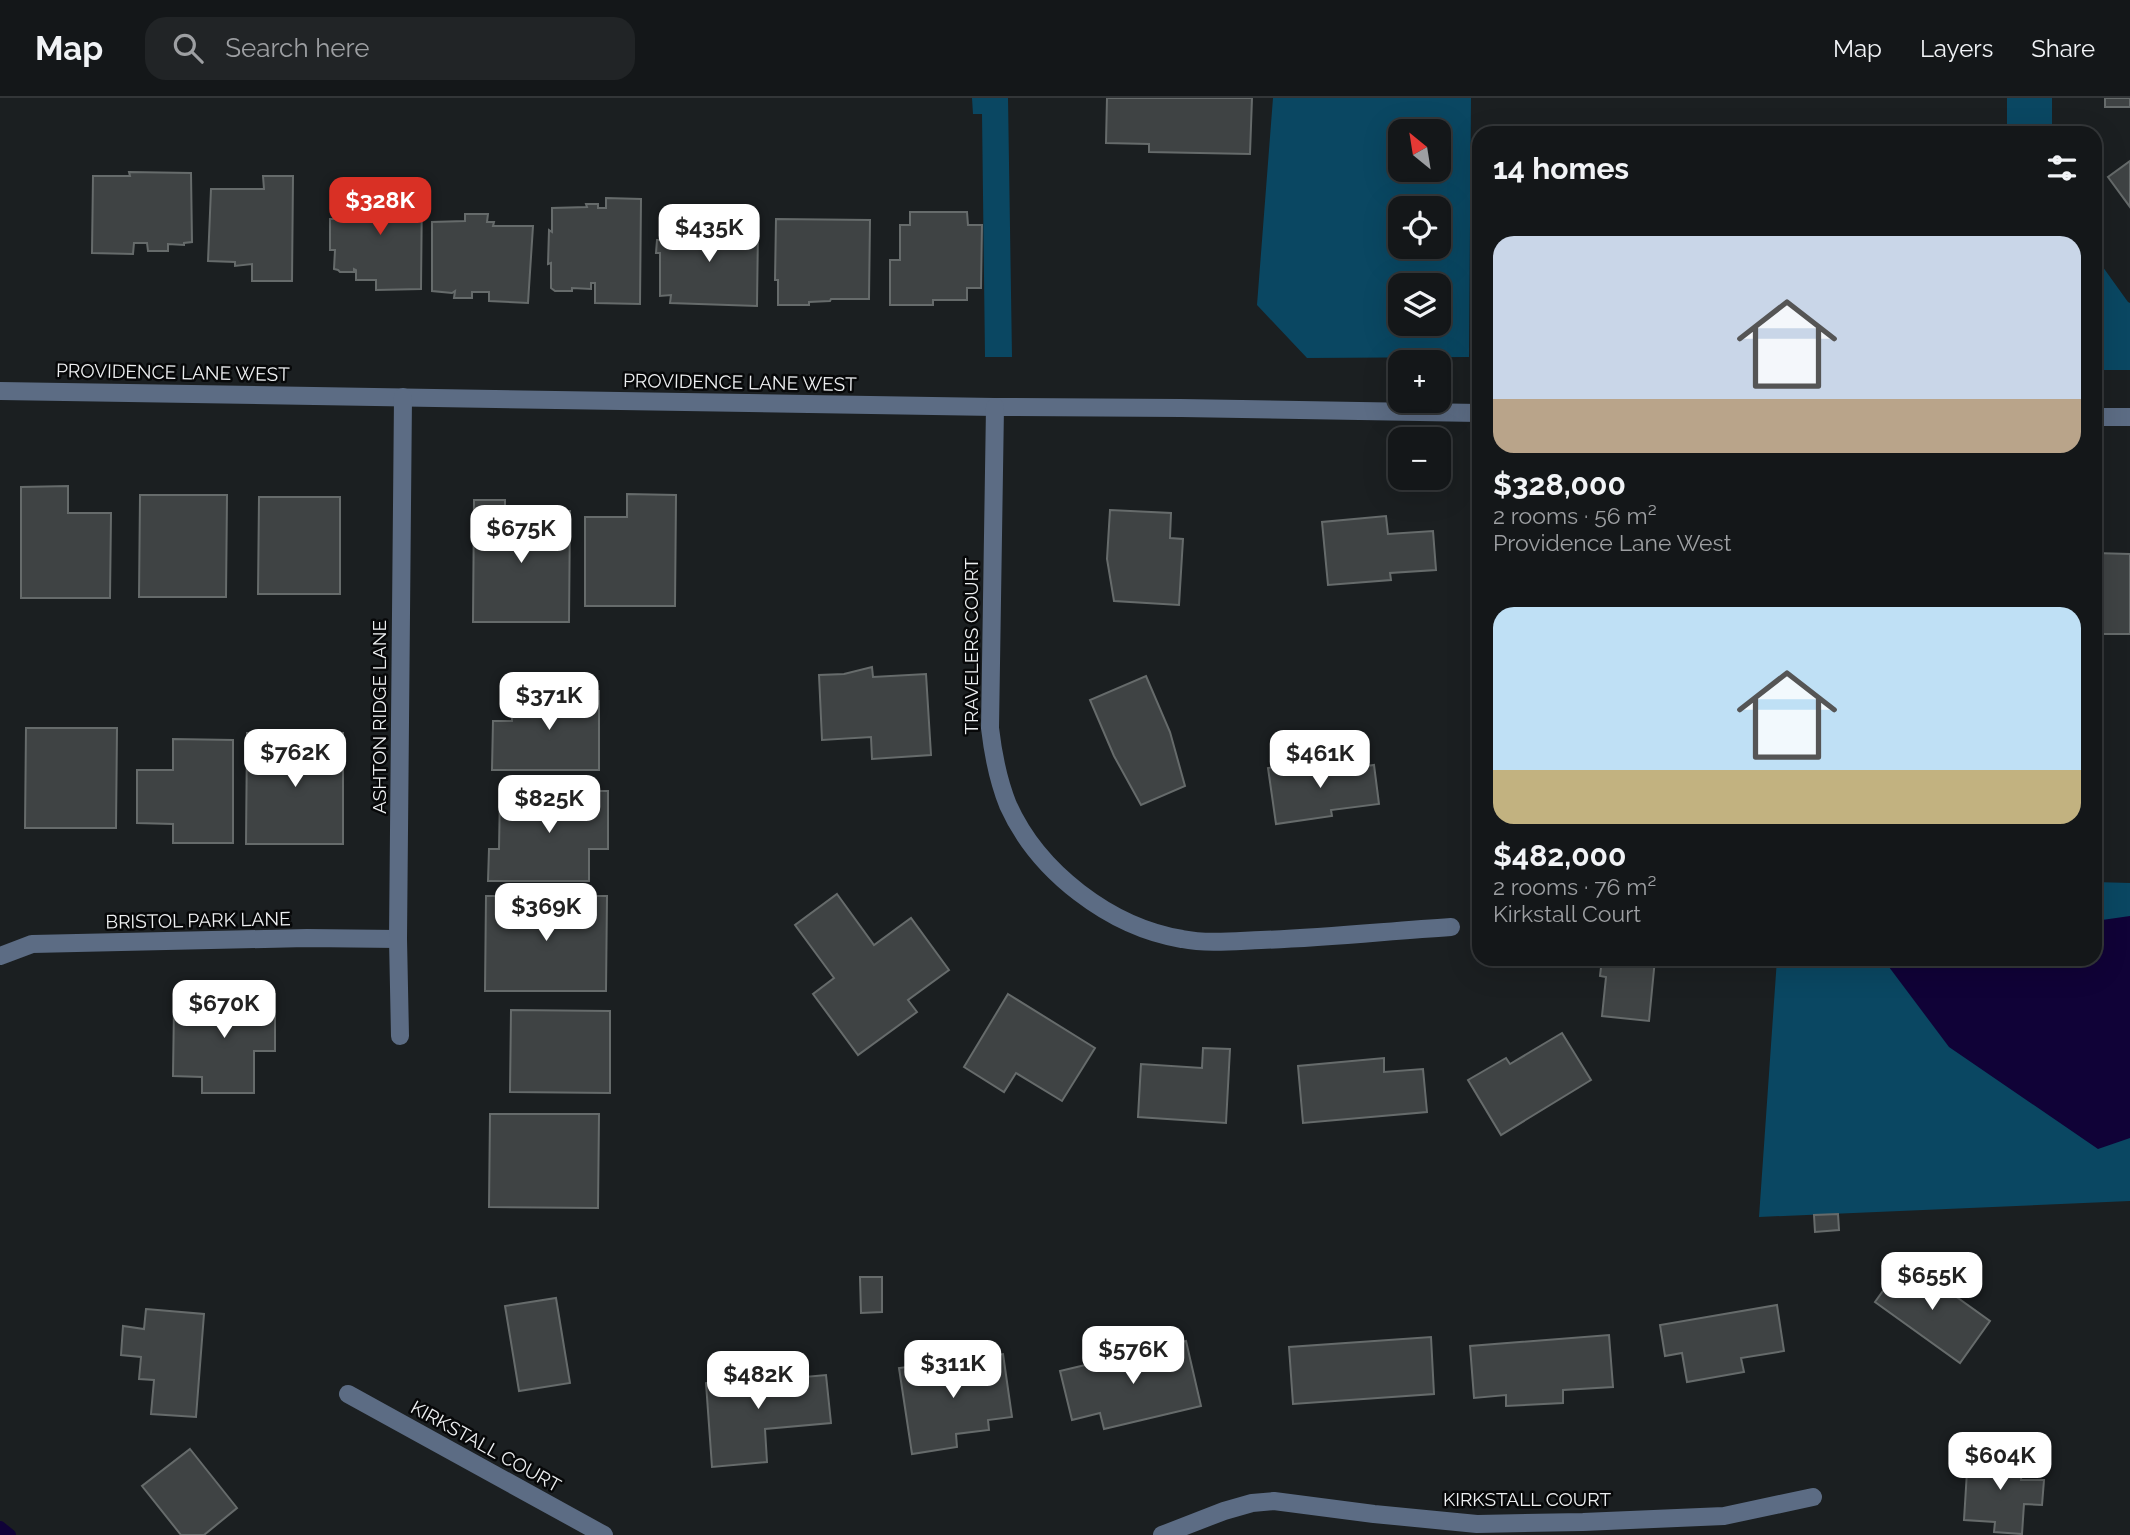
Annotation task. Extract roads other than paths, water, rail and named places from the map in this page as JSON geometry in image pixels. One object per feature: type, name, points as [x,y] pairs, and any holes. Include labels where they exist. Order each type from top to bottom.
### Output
[{"type":"street","name":"PROVIDENCE LANE WEST","points":[[0,391],[1472,413]]},
{"type":"street","name":"ASHTON RIDGE LANE","points":[[400,1036],[398,939],[403,397]]},
{"type":"street","name":"TRAVELERS COURT","points":[[995,407],[989,659],[991,738],[994,759],[1009,806],[1028,839],[1050,866],[1085,899],[1106,913],[1158,934],[1182,939],[1210,942],[1282,940],[1451,926]]},
{"type":"street","points":[[2102,417],[2130,417]]},
{"type":"street","name":"BRISTOL PARK LANE","points":[[0,956],[32,944],[307,938],[398,939]]},
{"type":"street","name":"KIRKSTALL COURT","points":[[348,1394],[604,1535]]},
{"type":"street","name":"KIRKSTALL COURT","points":[[1162,1535],[1224,1511],[1252,1503],[1274,1501],[1374,1514],[1491,1524],[1724,1516],[1812,1497]]},
{"type":"waterway","points":[[0,1527],[10,1535]]}]
